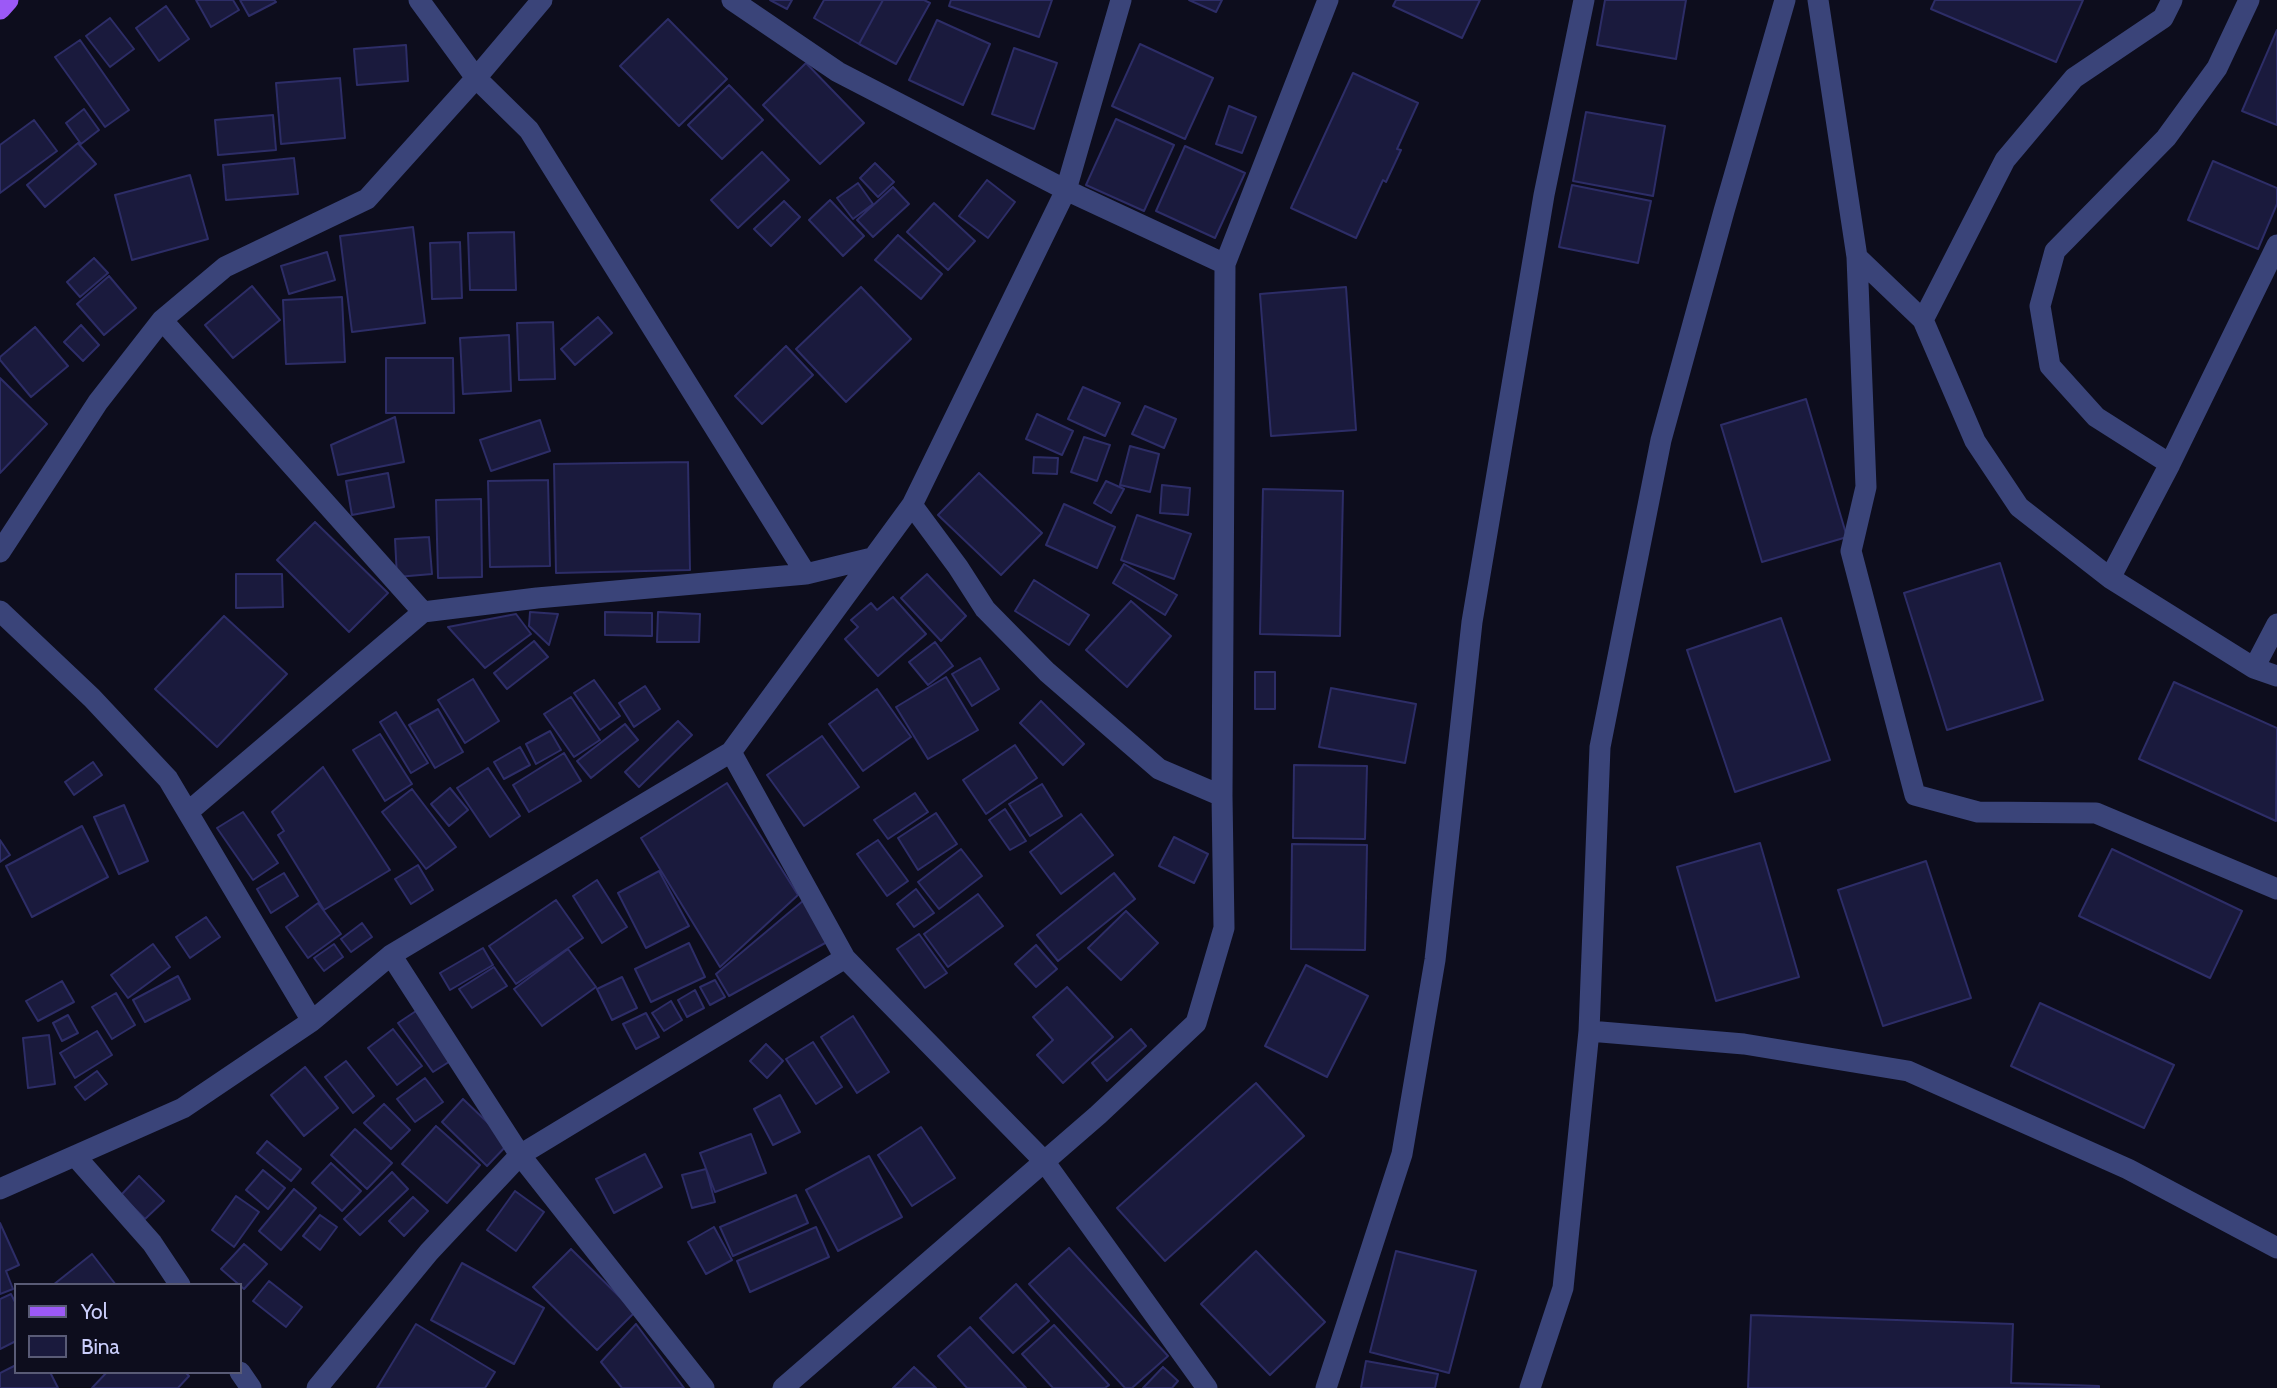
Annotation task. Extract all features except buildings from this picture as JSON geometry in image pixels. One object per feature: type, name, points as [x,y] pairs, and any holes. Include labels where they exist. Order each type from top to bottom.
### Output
[{"type":"main road","points":[[0,9],[8,0]]},
{"type":"street","points":[[419,0],[476,78],[529,130],[806,575]]},
{"type":"street","points":[[0,552],[98,401],[162,320],[225,267],[367,200],[542,0]]},
{"type":"street","points":[[732,0],[838,72],[1066,190],[1225,264]]},
{"type":"street","points":[[0,1189],[183,1108],[312,1021],[391,955],[731,752],[912,505],[1066,190],[1121,0]]},
{"type":"street","points":[[783,1388],[1098,1115],[1196,1023],[1224,928],[1222,796],[1225,264],[1328,0]]},
{"type":"street","points":[[1326,1388],[1402,1154],[1435,960],[1472,622],[1544,195],[1584,0]]},
{"type":"street","points":[[1531,1388],[1563,1288],[1588,1031],[1600,747],[1661,440],[1785,0]]},
{"type":"street","points":[[1818,0],[1857,257],[1866,487],[1851,551],[1915,795],[1978,811],[2096,813],[2277,889]]},
{"type":"street","points":[[1923,320],[2005,160],[2074,78],[2163,18],[2172,0]]},
{"type":"street","points":[[2170,464],[2096,417],[2050,366],[2040,306],[2055,251],[2165,138],[2217,68],[2249,0]]},
{"type":"street","points":[[2110,578],[2271,272],[2277,245]]},
{"type":"street","points":[[1857,257],[1923,320],[1975,441],[2019,507],[2110,578],[2253,668],[2277,676]]},
{"type":"street","points":[[162,320],[424,612]]},
{"type":"street","points":[[912,505],[958,567],[985,610],[1047,672],[1159,769],[1222,796]]},
{"type":"street","points":[[187,811],[424,612],[537,598],[806,575],[873,558]]},
{"type":"street","points":[[0,611],[92,698],[168,779],[312,1021]]},
{"type":"street","points":[[2253,668],[2277,624]]},
{"type":"street","points":[[731,752],[845,958],[1044,1161],[1206,1388]]},
{"type":"street","points":[[391,955],[520,1155],[704,1388]]},
{"type":"street","points":[[317,1388],[429,1252],[520,1155],[845,958]]},
{"type":"street","points":[[1588,1031],[1744,1044],[1908,1071],[2128,1169],[2277,1248]]},
{"type":"street","points":[[76,1157],[152,1243],[179,1283]]}]
